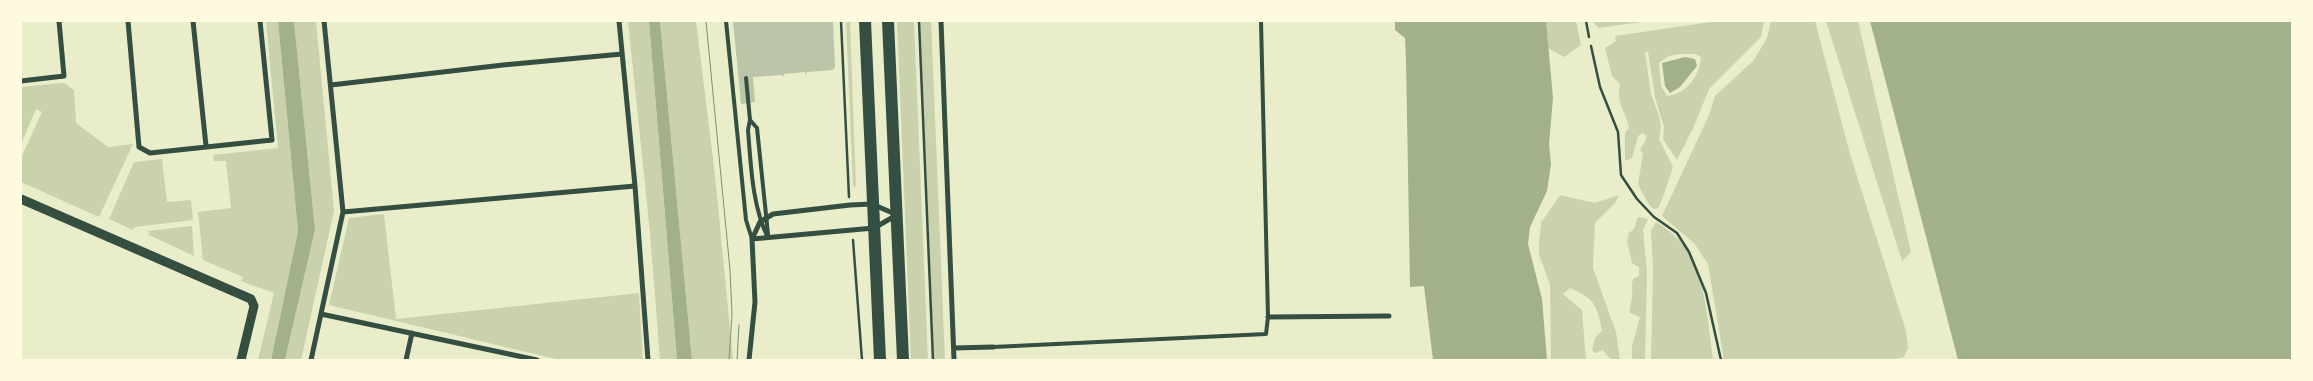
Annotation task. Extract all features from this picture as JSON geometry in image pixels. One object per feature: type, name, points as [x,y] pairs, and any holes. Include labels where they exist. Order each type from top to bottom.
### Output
[{"type":"main road","points":[[865,21],[880,360]]},
{"type":"main road","points":[[888,21],[903,360]]},
{"type":"street","points":[[21,80],[64,76],[59,21]]},
{"type":"street","points":[[128,21],[139,147],[150,153],[272,140],[260,21]]},
{"type":"street","points":[[193,21],[206,146]]},
{"type":"street","points":[[311,360],[343,212],[324,21]]},
{"type":"street","points":[[619,21],[635,186],[648,360]]},
{"type":"street","points":[[941,21],[954,360]]},
{"type":"street","points":[[330,85],[503,65],[622,54]]},
{"type":"street","points":[[343,212],[635,186]]},
{"type":"street","points":[[21,199],[251,299],[253,302],[241,360]]},
{"type":"street","points":[[749,360],[755,302],[752,239],[760,222],[767,216],[850,205],[872,204],[897,215]]},
{"type":"street","points":[[752,239],[874,228],[897,215]]},
{"type":"street","points":[[321,314],[537,360]]},
{"type":"street","points":[[1268,316],[1389,316]]},
{"type":"street","points":[[406,360],[412,333]]},
{"type":"street","points":[[954,348],[993,346]]},
{"type":"lane","points":[[726,21],[746,220],[752,239]]},
{"type":"lane","points":[[993,346],[1266,334],[1268,316],[1261,21]]},
{"type":"lane","points":[[746,78],[750,120],[749,139],[756,201],[760,222],[768,238]]},
{"type":"lane","points":[[750,120],[757,128],[768,238]]},
{"type":"path","points":[[841,21],[850,205]]},
{"type":"path","points":[[919,21],[933,360]]},
{"type":"path","points":[[1586,21],[1589,37]]},
{"type":"path","points":[[1590,46],[1600,88],[1618,132],[1621,175],[1654,217],[1677,233],[1689,252],[1706,293],[1721,360]]},
{"type":"path","points":[[852,229],[862,360]]},
{"type":"shaded area","points":[[266,21],[278,21],[298,231],[271,360],[258,360],[274,293],[241,281],[243,277],[203,260],[198,212],[231,208],[226,161],[214,161],[213,155],[278,148]]},
{"type":"shaded area","points":[[278,21],[294,21],[315,230],[285,360],[271,360],[298,231]]},
{"type":"shaded area","points":[[294,21],[316,21],[334,211],[301,360],[285,360],[315,230]]},
{"type":"shaded area","points":[[628,21],[649,21],[677,360],[660,360],[650,233]]},
{"type":"shaded area","points":[[649,21],[660,21],[692,360],[677,360]]},
{"type":"shaded area","points":[[660,21],[696,21],[715,175],[733,360],[692,360]]},
{"type":"shaded area","points":[[846,21],[850,21],[856,187],[853,186]]},
{"type":"shaded area","points":[[897,21],[914,21],[928,360],[911,360]]},
{"type":"shaded area","points":[[920,21],[931,21],[945,360],[934,360]]},
{"type":"shaded area","points":[[1395,21],[1546,21],[1553,98],[1549,144],[1551,164],[1547,191],[1530,227],[1528,244],[1542,299],[1547,360],[1433,360],[1424,286],[1410,287],[1405,38],[1395,30]]},
{"type":"shaded area","points":[[1546,21],[1576,21],[1581,45],[1564,57],[1548,48]]},
{"type":"shaded area","points":[[1592,21],[1648,21],[1599,28]]},
{"type":"shaded area","points":[[1764,21],[1761,37],[1709,89],[1695,124],[1677,160],[1663,139],[1664,127],[1655,97],[1648,52],[1645,52],[1651,94],[1661,127],[1659,139],[1673,167],[1663,197],[1658,208],[1654,209],[1650,206],[1638,185],[1643,153],[1640,150],[1647,137],[1643,133],[1638,136],[1632,158],[1625,161],[1625,133],[1629,128],[1620,102],[1620,84],[1612,76],[1605,48],[1616,41],[1615,36],[1711,22]],"holes":[[[1695,54],[1701,57],[1695,77],[1686,88],[1674,95],[1667,96],[1661,86],[1659,63],[1669,56]]]},
{"type":"shaded area","points":[[1771,21],[1815,21],[1850,154],[1906,331],[1908,348],[1904,357],[1892,360],[1724,360],[1708,264],[1694,243],[1662,216],[1709,115],[1715,96],[1754,60],[1767,38]]},
{"type":"shaded area","points":[[1826,21],[1858,21],[1911,252],[1902,261]]},
{"type":"shaded area","points":[[1870,21],[2292,21],[2292,360],[1958,360]]},
{"type":"shaded area","points":[[1685,57],[1695,59],[1697,66],[1680,87],[1670,93],[1665,86],[1662,63]]},
{"type":"shaded area","points":[[64,83],[74,90],[76,123],[108,147],[133,144],[99,217],[21,182],[21,158],[42,112],[36,109],[21,144],[21,87]]},
{"type":"shaded area","points":[[162,159],[167,202],[191,200],[193,220],[135,227],[133,230],[109,219],[134,162]]},
{"type":"shaded area","points":[[1560,195],[1595,203],[1619,195],[1615,203],[1595,223],[1593,268],[1616,332],[1620,360],[1611,360],[1603,350],[1595,353],[1592,350],[1595,338],[1602,331],[1596,309],[1590,300],[1570,288],[1563,294],[1582,310],[1586,360],[1551,360],[1550,284],[1539,255],[1539,242],[1541,223]]},
{"type":"shaded area","points":[[384,214],[396,319],[639,293],[643,360],[560,360],[329,305],[349,218]]},
{"type":"shaded area","points":[[1638,217],[1648,219],[1643,230],[1647,272],[1645,360],[1632,360],[1632,346],[1640,317],[1630,313],[1632,281],[1639,276],[1639,267],[1632,263],[1627,241],[1629,233],[1634,229]]},
{"type":"shaded area","points":[[1656,222],[1677,238],[1694,260],[1704,295],[1713,360],[1651,360],[1653,270],[1651,231]]},
{"type":"shaded area","points":[[192,226],[194,256],[149,235],[148,231]]},
{"type":"building","points":[[733,21],[833,21],[835,67],[833,70],[807,72],[805,75],[805,72],[784,74],[784,77],[782,75],[753,77],[755,102],[741,104]]},
{"type":"tram line","points":[[706,21],[730,270],[732,314],[729,360]]},
{"type":"tram line","points":[[737,360],[739,325]]}]
